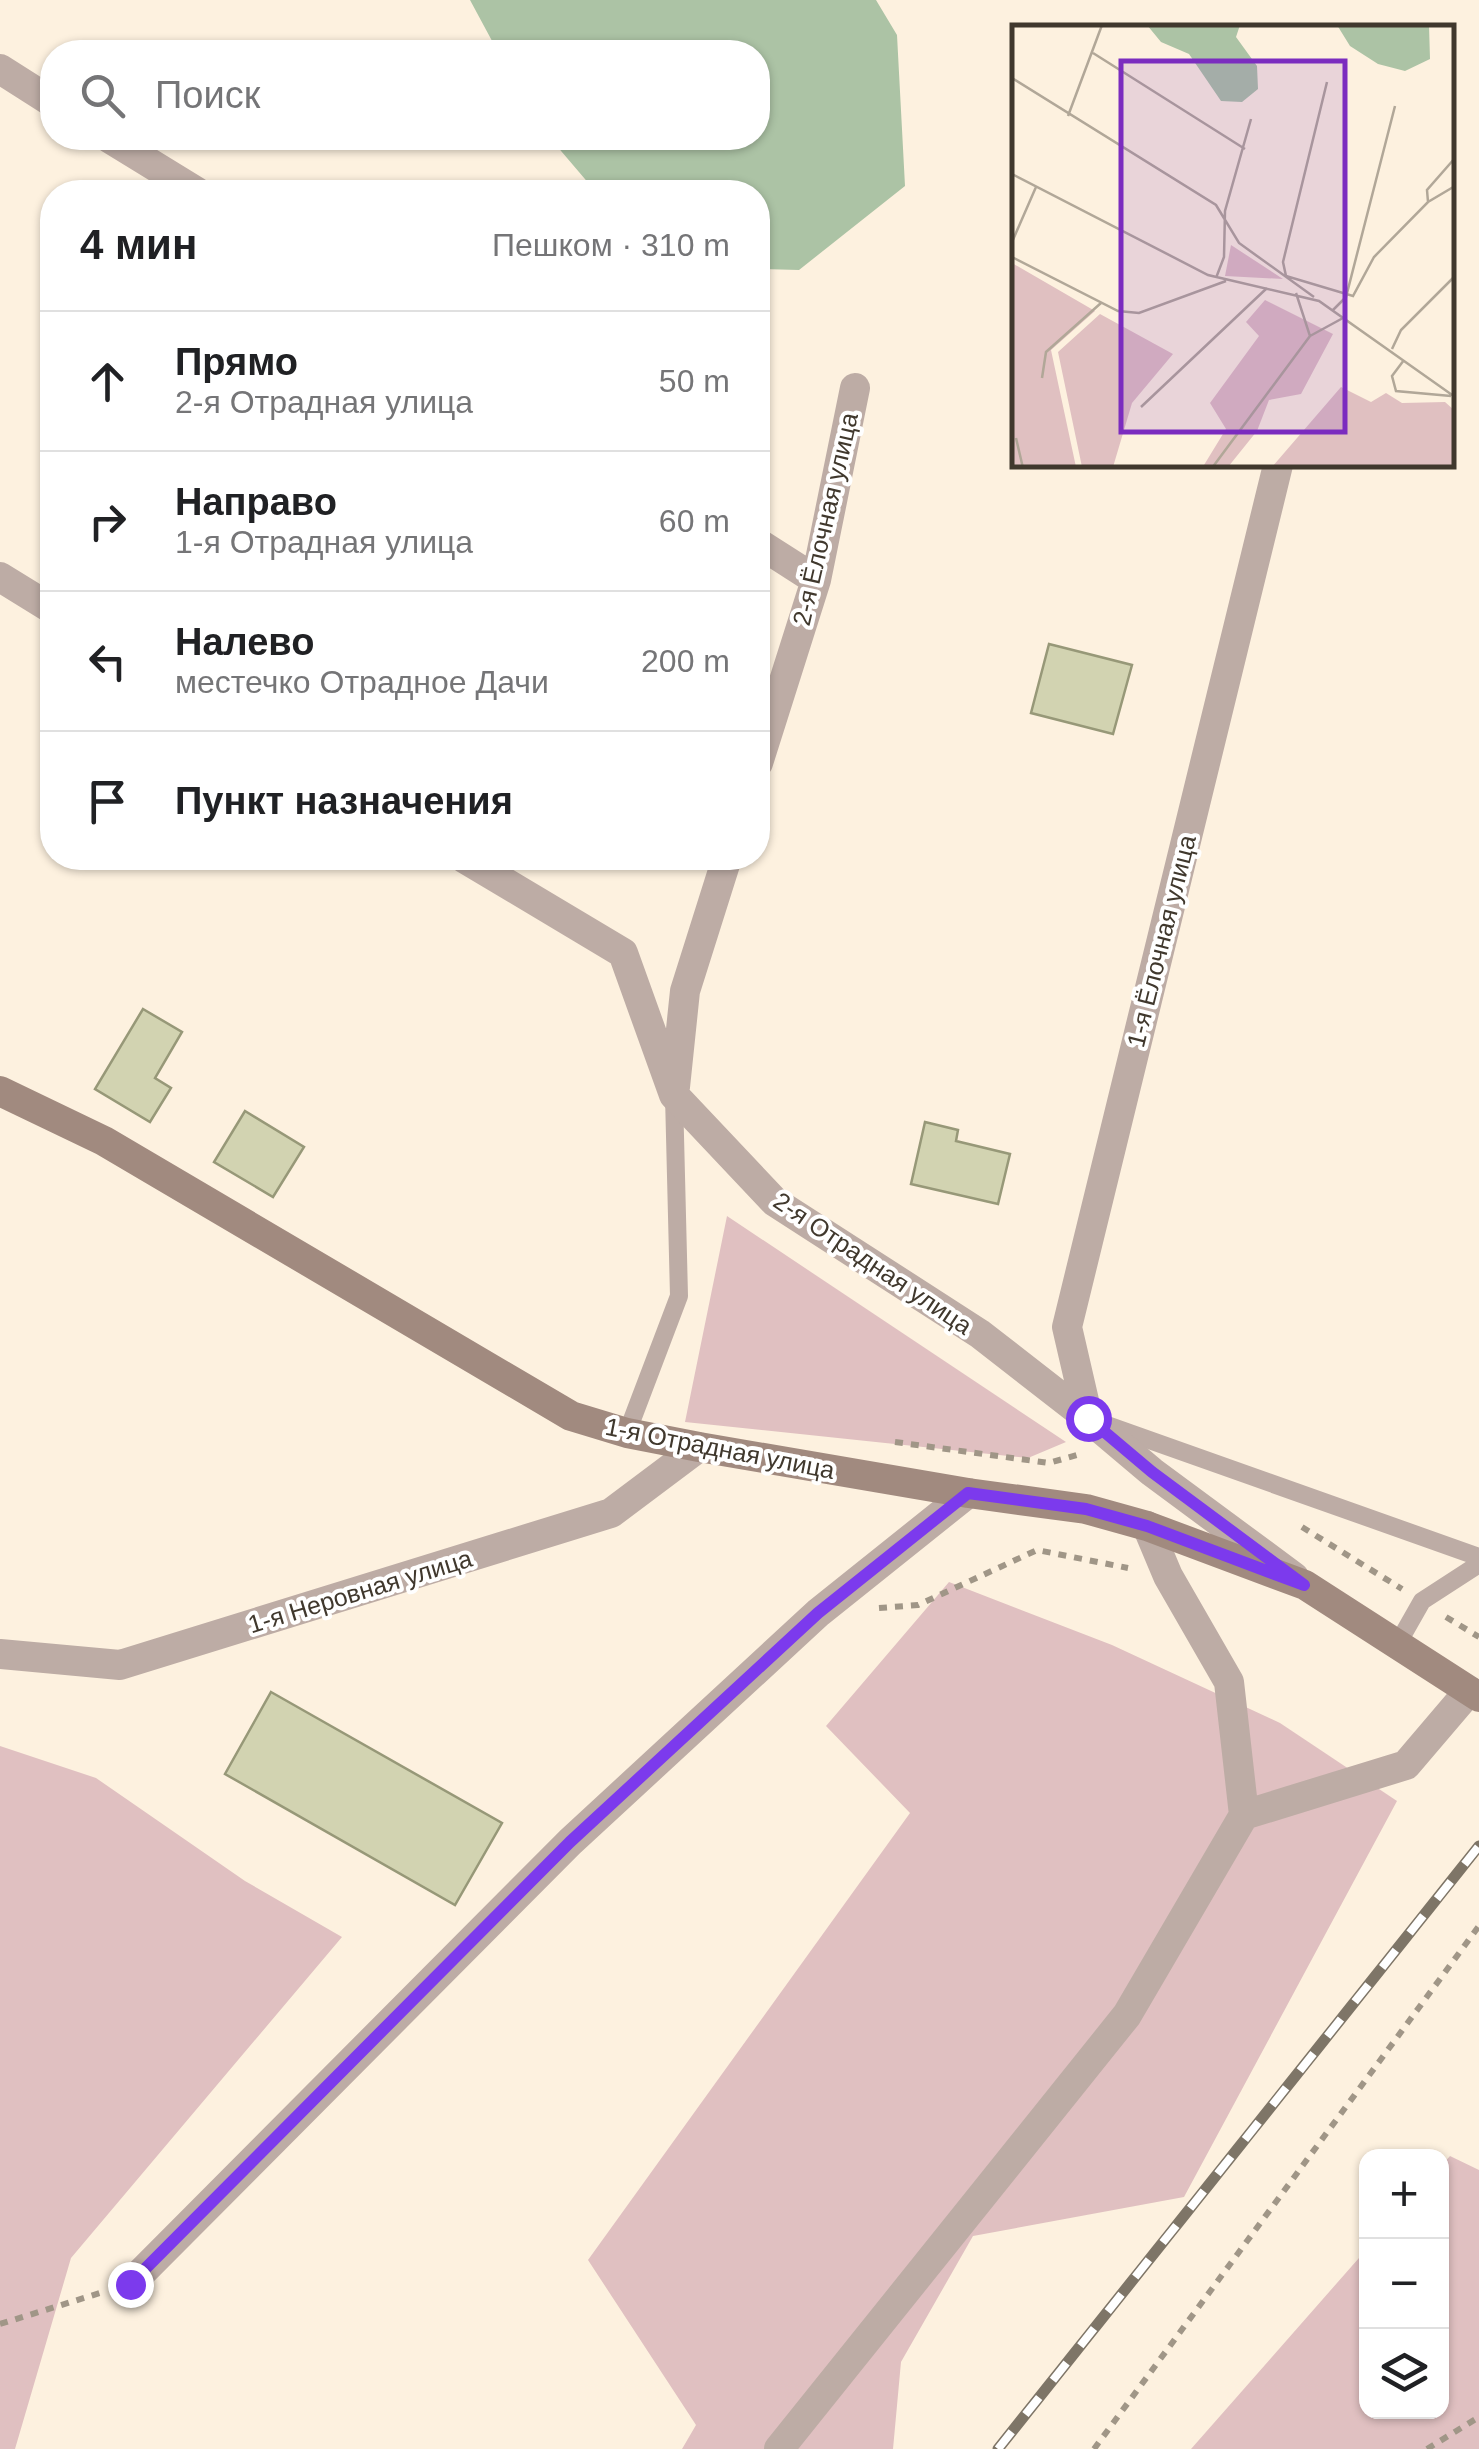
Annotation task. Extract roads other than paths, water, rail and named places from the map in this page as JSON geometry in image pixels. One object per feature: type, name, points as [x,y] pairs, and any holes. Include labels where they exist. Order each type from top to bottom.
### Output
[{"type":"main road","name":"1-я Отрадная улица","points":[[0,1092],[104,1141],[571,1416],[627,1433],[698,1447],[1086,1509],[1147,1526],[1304,1585],[1474,1694]]},
{"type":"street","points":[[0,69],[40,94]]},
{"type":"street","points":[[129,150],[177,180]]},
{"type":"street","name":"2-я Ёлочная улица","points":[[770,725],[816,580],[855,388]]},
{"type":"street","name":"1-я Ёлочная улица","points":[[1088,1418],[1067,1327],[1277,468]]},
{"type":"street","points":[[770,551],[816,580]]},
{"type":"street","points":[[0,577],[40,602]]},
{"type":"street","name":"2-я Отрадная улица","points":[[484,870],[623,954],[674,1095],[775,1202],[980,1334],[1152,1472],[1304,1585]]},
{"type":"street","points":[[674,1095],[685,990],[723,870]]},
{"type":"street","name":"1-я Неровная улица","points":[[0,1654],[120,1665],[611,1513],[698,1447]]},
{"type":"street","points":[[130,2284],[570,1842],[818,1613],[968,1493]]},
{"type":"street","points":[[779,2449],[1126,2014],[1244,1815],[1229,1682],[1168,1576],[1147,1526]]},
{"type":"street","points":[[1244,1815],[1406,1765],[1474,1694]]},
{"type":"lane","points":[[627,1433],[679,1296],[674,1095]]},
{"type":"lane","points":[[1088,1418],[1479,1560]]},
{"type":"lane","points":[[1398,1645],[1422,1601],[1479,1560]]},
{"type":"railway","points":[[998,2449],[1479,1846]]}]
